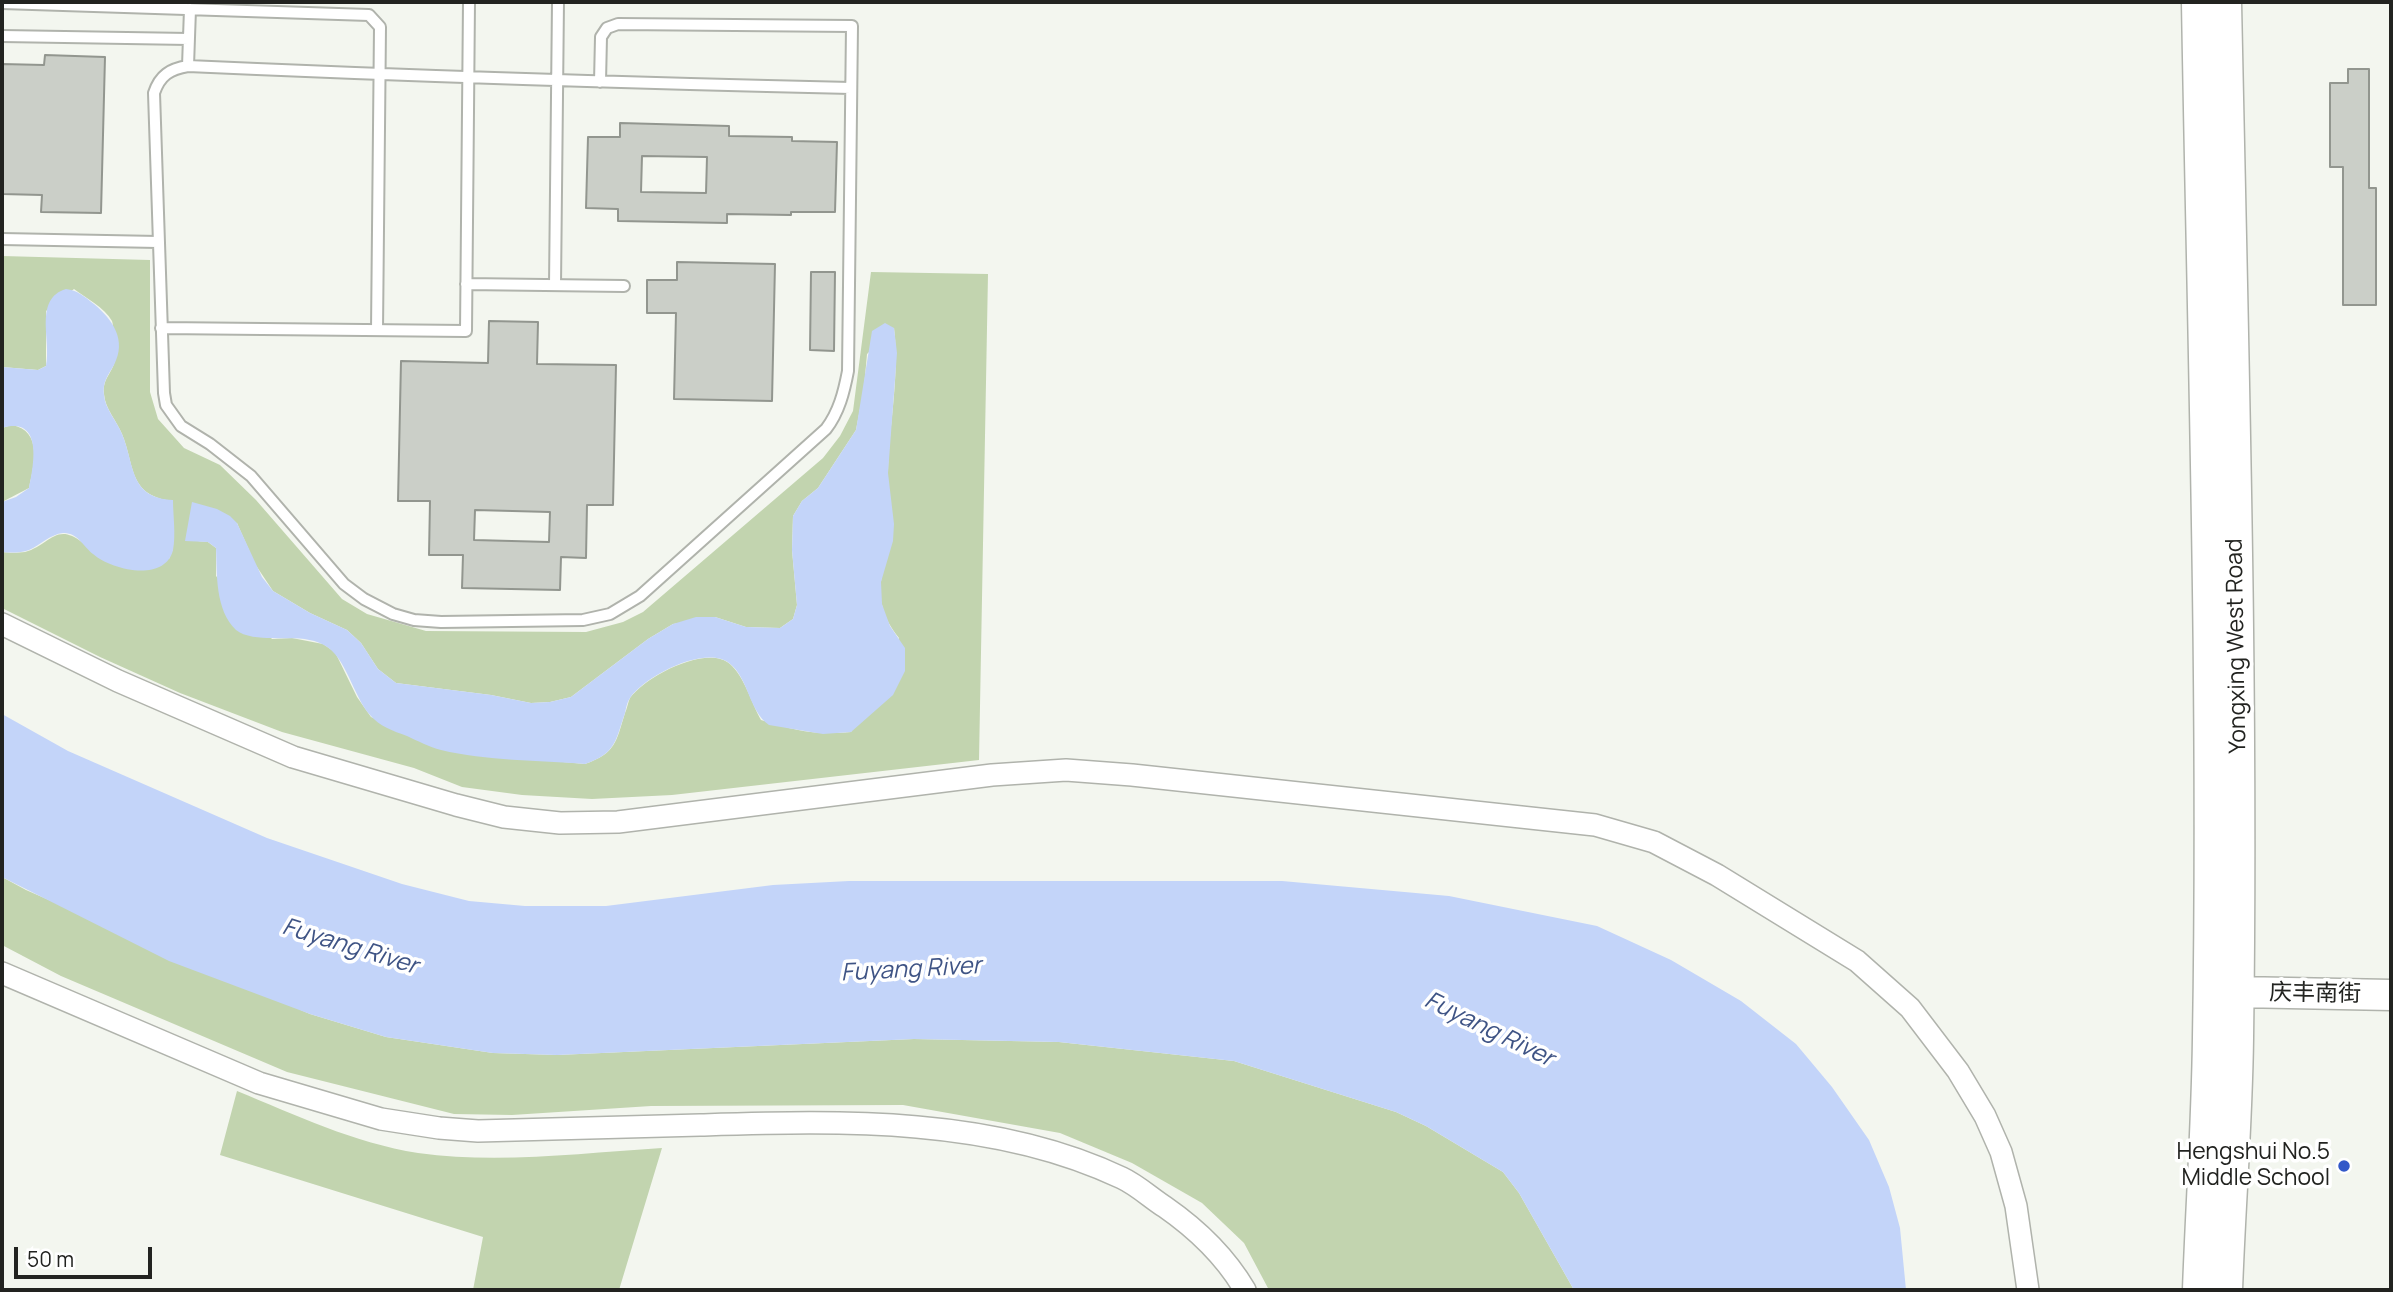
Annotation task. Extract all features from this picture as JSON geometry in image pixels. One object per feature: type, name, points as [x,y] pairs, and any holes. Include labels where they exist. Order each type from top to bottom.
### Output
[{"type":"main road","name":"Yongxing West Road","points":[[2197,2],[2208,604],[2209,852],[2208,1041],[2198,1290]]},
{"type":"main road","name":"Yongxing West Road","points":[[2226,2],[2238,618],[2238,992],[2227,1290]]},
{"type":"main road","name":"庆丰南街","points":[[2238,992],[2391,995]]},
{"type":"street","points":[[2,624],[118,681],[293,757],[504,817],[560,823],[618,822],[992,775],[1066,770],[1594,825],[1654,842],[1717,875],[1857,961],[1910,1008],[1958,1072],[2001,1152],[2016,1206],[2028,1290]]},
{"type":"street","points":[[2,973],[259,1083],[393,1121],[439,1128],[478,1130],[788,1122],[902,1126],[999,1138],[1064,1154],[1124,1179],[1194,1227],[1232,1268],[1245,1290]]},
{"type":"lane","points":[[161,328],[466,331],[469,2]]},
{"type":"lane","points":[[555,285],[558,2]]},
{"type":"lane","points":[[2,3],[369,15],[380,27],[377,330]]},
{"type":"lane","points":[[188,66],[190,9]]},
{"type":"lane","points":[[600,82],[601,37],[607,29],[618,24],[852,26],[852,88],[848,371],[833,420],[640,596],[610,614],[583,620],[441,622],[414,620],[393,614],[363,599],[344,584],[251,477],[210,444],[181,426],[166,405],[163,393],[158,242],[154,93],[157,83],[166,73],[188,66],[557,81],[852,88]]},
{"type":"lane","points":[[2,36],[189,39]]},
{"type":"lane","points":[[2,239],[158,242]]},
{"type":"lane","points":[[466,284],[624,286]]},
{"type":"green space","points":[[2,256],[150,260],[150,392],[158,419],[184,448],[220,465],[256,500],[342,599],[367,614],[426,631],[586,632],[623,622],[643,612],[823,458],[840,436],[853,411],[871,272],[988,274],[979,760],[672,795],[592,799],[522,795],[462,787],[414,768],[282,732],[180,693],[2,608],[2,552],[25,552],[59,534],[74,537],[83,543],[169,559],[173,549],[173,501],[148,493],[135,477],[122,434],[105,399],[104,385],[115,361],[112,321],[100,308],[74,289],[46,311],[46,366],[38,370],[2,367]],"holes":[[[894,328],[896,346],[888,472],[888,533],[881,597],[885,614],[899,638],[851,732],[806,731],[761,720],[735,669],[720,659],[707,658],[677,665],[638,689],[630,698],[619,732],[609,751],[585,764],[453,752],[371,717],[357,697],[335,652],[323,644],[292,638],[272,639],[216,576],[216,548],[208,542],[186,540],[237,523],[255,564],[273,591],[310,613],[347,630],[361,643],[378,669],[396,683],[531,703],[571,697],[648,639],[673,624],[715,617],[746,627],[780,628],[793,619],[797,605],[792,550],[793,516],[802,501],[818,488],[856,430],[867,354]]]},
{"type":"green space","points":[[12,425],[22,428],[32,442],[33,469],[29,488],[2,502],[2,428]]},
{"type":"green space","points":[[2,877],[26,890],[310,1014],[386,1037],[493,1053],[557,1055],[914,1039],[1059,1042],[1234,1061],[1396,1112],[1426,1126],[1503,1172],[1519,1193],[1574,1290],[1269,1290],[1244,1243],[1202,1203],[1132,1163],[1060,1133],[903,1105],[651,1106],[512,1115],[454,1114],[287,1072],[61,976],[2,945]]},
{"type":"green space","points":[[237,1091],[348,1135],[418,1153],[509,1158],[662,1148],[619,1290],[473,1290],[483,1237],[220,1155]]},
{"type":"water","points":[[66,289],[77,292],[94,304],[116,331],[118,356],[104,387],[107,405],[122,434],[132,468],[141,486],[159,498],[173,500],[173,550],[168,560],[160,567],[137,570],[112,565],[101,560],[68,533],[54,535],[26,551],[2,552],[2,502],[29,488],[33,445],[30,435],[24,429],[15,426],[2,428],[2,367],[38,370],[46,366],[47,311],[56,294]]},
{"type":"water","points":[[885,323],[894,328],[897,353],[888,473],[894,524],[893,541],[881,582],[882,604],[890,626],[905,648],[905,671],[893,695],[851,732],[823,734],[769,725],[757,711],[736,669],[718,658],[706,658],[676,666],[638,689],[628,701],[619,732],[609,751],[585,764],[494,758],[437,749],[387,728],[374,719],[364,707],[338,658],[324,645],[305,639],[253,637],[236,630],[229,622],[221,602],[216,548],[208,542],[185,541],[192,502],[230,516],[237,523],[262,577],[273,591],[310,613],[347,630],[361,643],[378,669],[396,683],[531,703],[571,697],[648,639],[673,624],[696,617],[715,617],[746,627],[780,628],[793,619],[797,605],[792,550],[793,516],[802,501],[818,488],[856,430],[872,331]]},
{"type":"water","name":"Fuyang River","points":[[2,714],[68,751],[267,838],[402,884],[469,901],[525,906],[606,906],[773,885],[849,881],[1282,881],[1449,896],[1597,926],[1671,960],[1741,1001],[1796,1044],[1832,1087],[1869,1140],[1889,1187],[1900,1228],[1906,1290],[1574,1290],[1519,1193],[1503,1172],[1426,1126],[1396,1112],[1234,1061],[1059,1042],[914,1039],[557,1055],[493,1053],[386,1037],[310,1014],[169,961],[2,877]]},
{"type":"building","points":[[45,55],[105,57],[101,213],[41,212],[42,195],[2,194],[2,64],[44,65]]},
{"type":"building","points":[[2348,69],[2369,69],[2369,188],[2376,188],[2376,305],[2343,305],[2343,167],[2330,167],[2330,83],[2348,83]]},
{"type":"building","points":[[620,123],[729,126],[729,136],[792,137],[792,141],[837,142],[835,212],[791,212],[791,215],[727,214],[727,223],[618,221],[618,209],[586,208],[588,137],[620,137]],"holes":[[[642,156],[707,157],[706,193],[641,192]]]},
{"type":"building","points":[[677,262],[775,264],[772,401],[674,399],[676,313],[647,313],[647,280],[677,280]]},
{"type":"building","points":[[811,272],[835,272],[834,351],[810,350]]},
{"type":"building","points":[[489,321],[538,322],[537,364],[616,365],[613,505],[587,505],[586,558],[561,557],[560,590],[462,588],[463,555],[429,555],[430,501],[398,501],[401,361],[488,363]],"holes":[[[475,510],[550,512],[549,542],[474,540]]]},
{"type":"place","name":"Hengshui No.5 Middle School","points":[[2344,1166]]}]
